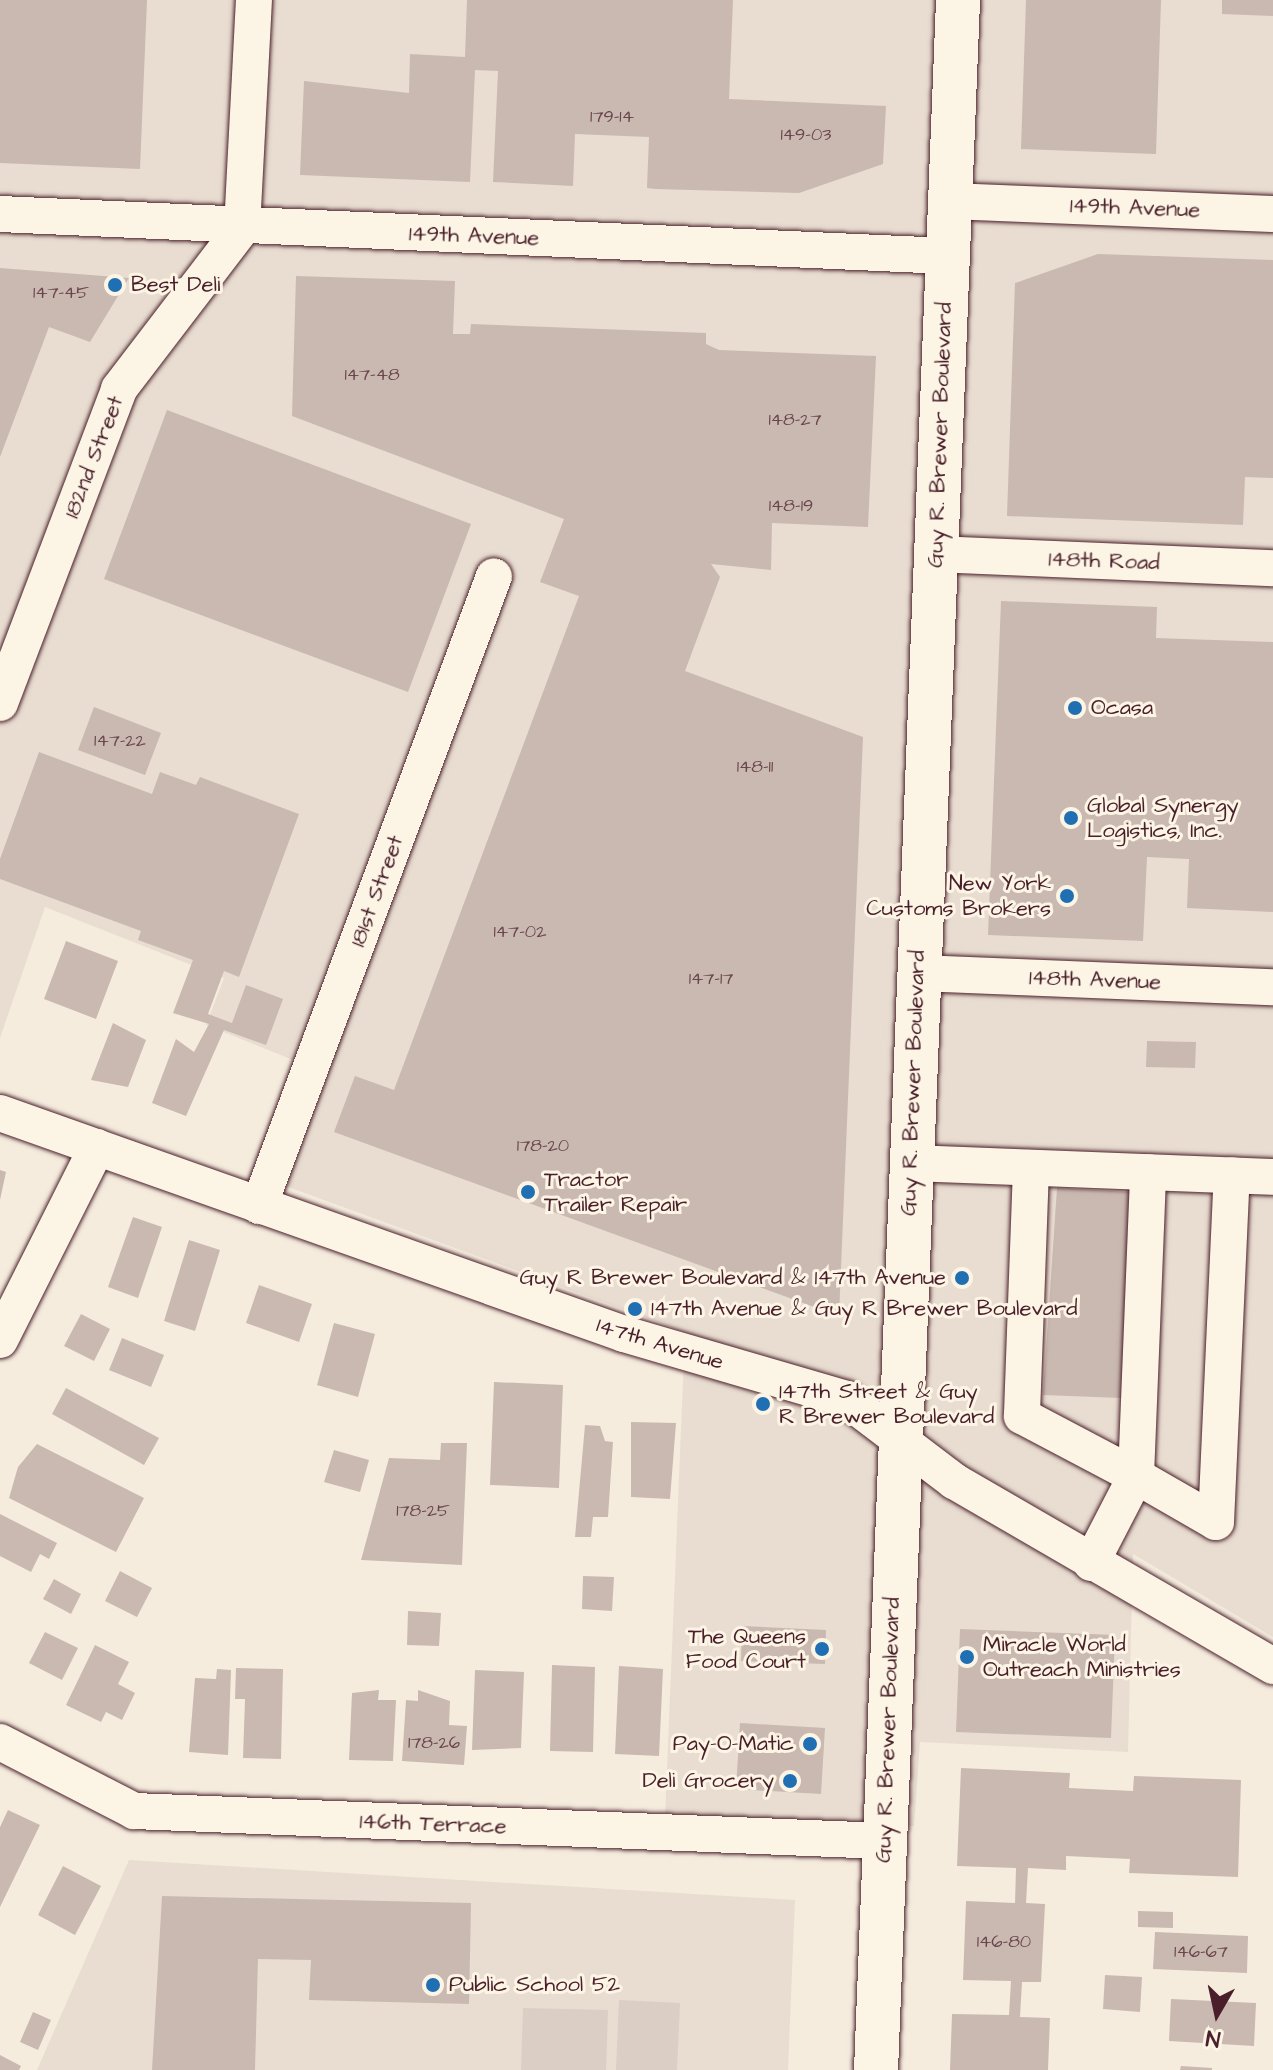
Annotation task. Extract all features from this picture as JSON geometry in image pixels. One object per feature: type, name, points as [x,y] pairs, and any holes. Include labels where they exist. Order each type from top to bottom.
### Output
[{"type":"main road","name":"Guy R. Brewer Boulevard","points":[[876,2070],[958,0]]},
{"type":"street","points":[[242,228],[254,0]]},
{"type":"street","name":"149th Avenue","points":[[949,201],[1273,214]]},
{"type":"street","name":"149th Avenue","points":[[0,214],[242,228],[947,256]]},
{"type":"street","name":"182nd Street","points":[[0,703],[119,389],[242,228]]},
{"type":"street","name":"148th Road","points":[[935,554],[1273,568]]},
{"type":"street","name":"181st Street","points":[[259,1206],[494,576]]},
{"type":"street","name":"148th Avenue","points":[[918,973],[1273,987]]},
{"type":"street","name":"147th Avenue","points":[[0,1113],[624,1334],[846,1399],[954,1481],[1273,1666]]},
{"type":"street","points":[[0,1340],[97,1147]]},
{"type":"street","points":[[910,1163],[1273,1177]]},
{"type":"street","points":[[1031,1168],[1022,1416],[1216,1522],[1232,1175]]},
{"type":"street","points":[[1091,1563],[1136,1476],[1148,1172]]},
{"type":"street","name":"146th Terrace","points":[[0,1742],[134,1811],[883,1841]]},
{"type":"shaded area","points":[[0,0],[1273,0],[1273,1637],[1133,1554],[1128,1752],[920,1742],[914,1826],[665,1818],[685,1332],[250,1173],[293,1060],[206,1025],[224,978],[45,907],[0,1038]]},
{"type":"shaded area","name":"Public School 52","points":[[129,1860],[795,1900],[788,2070],[37,2070]]},
{"type":"shaded area","points":[[619,2000],[680,2003],[677,2070],[616,2070]]},
{"type":"shaded area","points":[[523,2008],[608,2010],[606,2070],[521,2070]]},
{"type":"building","points":[[0,0],[147,0],[140,169],[0,163]]},
{"type":"building","points":[[467,0],[733,0],[729,99],[886,106],[883,164],[799,193],[655,189],[647,188],[649,137],[575,134],[573,186],[493,182],[498,71],[475,70],[470,182],[300,175],[304,81],[409,93],[410,54],[465,57]]},
{"type":"building","points":[[1026,0],[1161,0],[1156,154],[1021,149]]},
{"type":"building","points":[[1222,0],[1273,0],[1273,16],[1222,14]]},
{"type":"building","points":[[1098,254],[1273,260],[1273,478],[1245,477],[1243,525],[1007,516],[1015,283]]},
{"type":"building","points":[[0,268],[129,278],[90,342],[49,327],[0,457]]},
{"type":"building","points":[[296,276],[455,281],[453,334],[470,334],[471,324],[706,333],[706,344],[719,350],[876,356],[868,527],[772,523],[771,570],[711,564],[720,577],[685,671],[863,737],[839,1316],[334,1132],[355,1076],[394,1090],[579,596],[540,582],[564,519],[292,416]]},
{"type":"building","points":[[167,410],[471,524],[408,692],[104,579]]},
{"type":"building","points":[[1001,601],[1157,607],[1156,638],[1273,642],[1273,912],[1187,908],[1189,859],[1147,857],[1143,941],[988,935]]},
{"type":"building","points":[[94,707],[161,733],[145,775],[78,750]]},
{"type":"building","points":[[39,752],[152,794],[160,772],[196,785],[200,777],[299,814],[239,977],[224,971],[208,1014],[232,1023],[246,985],[283,999],[266,1045],[224,1030],[186,1116],[152,1103],[176,1039],[194,1052],[209,1024],[173,1013],[193,960],[138,940],[141,931],[0,879],[0,859]]},
{"type":"building","points":[[66,941],[118,961],[96,1019],[44,999]]},
{"type":"building","points":[[113,1023],[146,1040],[128,1087],[91,1080]]},
{"type":"building","points":[[1147,1041],[1196,1042],[1195,1068],[1146,1067]]},
{"type":"building","points":[[0,1170],[6,1172],[0,1200]]},
{"type":"building","points":[[1057,1188],[1130,1192],[1121,1398],[1043,1395]]},
{"type":"building","points":[[133,1217],[162,1227],[138,1298],[108,1287]]},
{"type":"building","points":[[189,1240],[220,1250],[195,1331],[164,1321]]},
{"type":"building","points":[[259,1285],[312,1304],[299,1342],[246,1323]]},
{"type":"building","points":[[81,1314],[110,1329],[94,1361],[64,1346]]},
{"type":"building","points":[[334,1323],[375,1334],[358,1397],[317,1385]]},
{"type":"building","points":[[122,1338],[164,1355],[151,1387],[109,1370]]},
{"type":"building","points":[[494,1382],[563,1385],[559,1488],[490,1485]]},
{"type":"building","points":[[66,1388],[159,1438],[144,1465],[52,1414]]},
{"type":"building","points":[[631,1422],[676,1423],[670,1499],[631,1497]]},
{"type":"building","points":[[585,1425],[600,1426],[605,1441],[613,1442],[608,1517],[593,1517],[591,1537],[575,1537]]},
{"type":"building","points":[[441,1443],[467,1443],[462,1565],[361,1560],[389,1458],[440,1460]]},
{"type":"building","points":[[37,1444],[144,1498],[116,1552],[9,1498],[18,1467]]},
{"type":"building","points":[[334,1450],[369,1460],[360,1492],[324,1482]]},
{"type":"building","points":[[0,1514],[57,1543],[49,1559],[40,1554],[31,1572],[0,1556]]},
{"type":"building","points":[[120,1571],[152,1588],[137,1617],[105,1601]]},
{"type":"building","points":[[583,1576],[614,1577],[612,1611],[582,1609]]},
{"type":"building","points":[[54,1579],[81,1594],[71,1614],[43,1599]]},
{"type":"building","points":[[408,1611],[441,1613],[439,1646],[407,1645]]},
{"type":"building","points":[[742,1626],[826,1630],[825,1664],[741,1661]]},
{"type":"building","points":[[960,1629],[1115,1635],[1111,1738],[956,1732]]},
{"type":"building","points":[[45,1632],[78,1648],[62,1680],[29,1663]]},
{"type":"building","points":[[95,1645],[129,1662],[118,1684],[135,1693],[122,1720],[106,1712],[101,1722],[66,1705]]},
{"type":"building","points":[[552,1665],[595,1667],[593,1752],[550,1751]]},
{"type":"building","points":[[619,1666],[663,1669],[659,1756],[615,1754]]},
{"type":"building","points":[[236,1668],[283,1669],[281,1759],[243,1758],[245,1699],[235,1699]]},
{"type":"building","points":[[217,1669],[231,1670],[228,1755],[189,1752],[195,1678],[216,1679]]},
{"type":"building","points":[[475,1670],[524,1672],[521,1748],[472,1750]]},
{"type":"building","points":[[379,1690],[378,1700],[396,1700],[393,1761],[349,1760],[352,1693]]},
{"type":"building","points":[[418,1690],[450,1701],[449,1725],[467,1726],[464,1765],[402,1761],[406,1700],[418,1701]]},
{"type":"building","points":[[740,1723],[825,1728],[821,1794],[736,1789]]},
{"type":"building","points":[[961,1768],[1070,1773],[1069,1788],[1133,1791],[1134,1776],[1241,1780],[1238,1877],[1129,1873],[1130,1859],[1066,1856],[1066,1870],[1028,1868],[1026,1903],[1045,1904],[1041,1982],[1022,1982],[1020,2017],[1050,2018],[1048,2070],[950,2070],[952,2014],[1009,2015],[1011,1981],[963,1980],[966,1901],[1015,1903],[1016,1868],[957,1866]]},
{"type":"building","points":[[8,1810],[40,1825],[0,1907],[0,1827]]},
{"type":"building","points":[[63,1866],[101,1886],[75,1935],[38,1915]]},
{"type":"building","points":[[162,1896],[471,1903],[469,2004],[309,2000],[311,1960],[258,1959],[255,2070],[152,2070]]},
{"type":"building","points":[[1138,1911],[1173,1912],[1173,1928],[1138,1927]]},
{"type":"building","points":[[1155,1932],[1248,1936],[1247,1973],[1153,1969]]},
{"type":"building","points":[[1105,1975],[1142,1977],[1140,2012],[1103,2009]]},
{"type":"building","points":[[1171,1999],[1256,2003],[1254,2046],[1169,2041]]},
{"type":"building","points":[[33,2012],[51,2020],[38,2050],[20,2042]]},
{"type":"building","points":[[0,2055],[21,2066],[19,2070],[0,2070]]},
{"type":"building","points":[[1181,2066],[1212,2068],[1212,2070],[1180,2070]]},
{"type":"place","name":"Best Deli","points":[[115,285]]},
{"type":"place","name":"Ocasa","points":[[1075,708]]},
{"type":"place","name":"Global Synergy Logistics, Inc.","points":[[1071,818]]},
{"type":"place","name":"New York Customs Brokers","points":[[1067,896]]},
{"type":"place","name":"Tractor Trailer Repair","points":[[528,1192]]},
{"type":"place","name":"Guy R Brewer Boulevard & 147th Avenue","points":[[962,1278]]},
{"type":"place","name":"147th Avenue & Guy R Brewer Boulevard","points":[[635,1309]]},
{"type":"place","name":"147th Street & Guy R Brewer Boulevard","points":[[763,1404]]},
{"type":"place","name":"The Queens Food Court","points":[[822,1649]]},
{"type":"place","name":"Miracle World Outreach Ministries","points":[[967,1657]]},
{"type":"place","name":"Pay-O-Matic","points":[[810,1744]]},
{"type":"place","name":"Deli Grocery","points":[[790,1781]]},
{"type":"place","name":"Public School 52","points":[[433,1985]]}]
